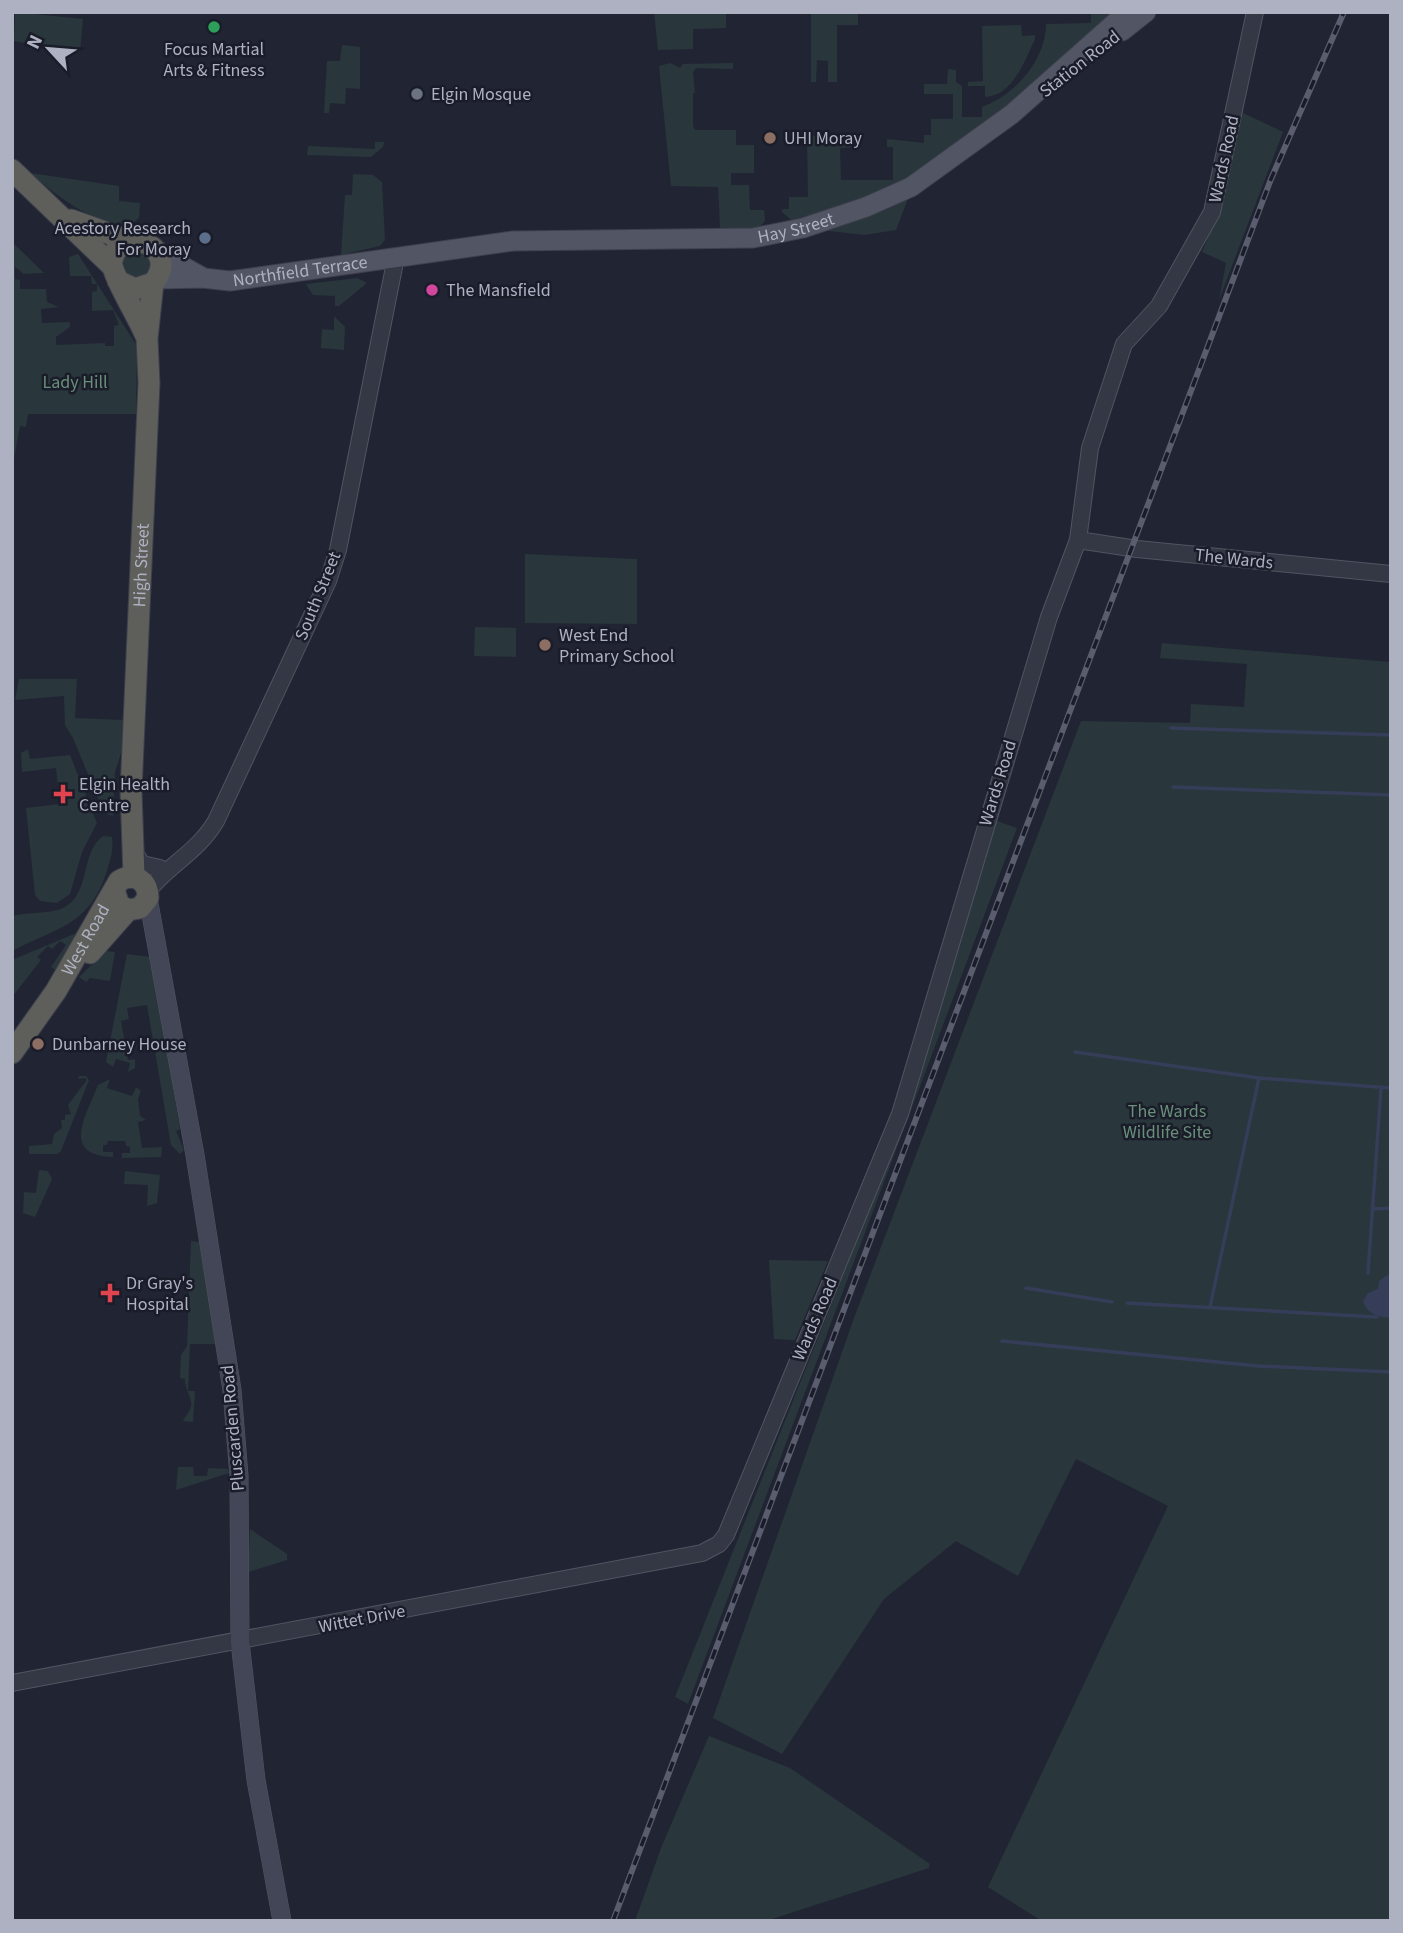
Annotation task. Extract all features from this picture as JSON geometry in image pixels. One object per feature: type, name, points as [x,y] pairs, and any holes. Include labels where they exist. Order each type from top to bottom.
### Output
[{"type":"highway","name":"High Street","points":[[12,170],[62,217],[115,274],[135,308],[148,339]]},
{"type":"highway","points":[[62,217],[130,241],[143,242],[157,252],[160,269],[154,281],[135,289],[115,274],[115,253],[130,241]]},
{"type":"highway","name":"High Street","points":[[132,893],[131,791],[149,383],[148,339],[154,281]]},
{"type":"highway","name":"High Street","points":[[131,791],[134,820],[132,893]]},
{"type":"highway","name":"West Road","points":[[12,1053],[132,893]]},
{"type":"main road","name":"Hay Street","points":[[396,257],[513,241],[753,239],[779,234],[866,207],[904,191],[1012,114],[1128,12]]},
{"type":"main road","name":"Station Road","points":[[1012,114],[1039,97],[1146,12]]},
{"type":"main road","name":"Northfield Terrace","points":[[157,252],[203,278]]},
{"type":"main road","name":"Northfield Terrace","points":[[154,281],[203,278],[230,281],[396,257]]},
{"type":"main road","name":"Pluscarden Road","points":[[132,893],[156,938],[195,1155],[232,1390],[239,1476],[240,1643],[256,1780],[282,1921]]},
{"type":"street","name":"Wards Road","points":[[711,1549],[726,1535],[733,1522],[900,1114],[1049,617],[1079,540],[1090,448],[1124,344],[1159,306],[1212,212],[1255,12]]},
{"type":"street","name":"South Street","points":[[132,893],[192,853],[216,821],[328,582],[338,550],[396,257]]},
{"type":"street","name":"The Wards","points":[[1079,540],[1137,549],[1391,574]]},
{"type":"street","points":[[133,849],[142,864],[160,868],[177,865]]},
{"type":"street","points":[[132,893],[160,868]]},
{"type":"street","name":"Wittet Drive","points":[[12,1683],[240,1643],[711,1549]]},
{"type":"green space","points":[[15,12],[83,19],[80,52],[14,41]]},
{"type":"green space","points":[[654,12],[726,12],[726,28],[693,29],[693,49],[658,50]]},
{"type":"green space","points":[[811,12],[858,12],[858,25],[837,25],[837,82],[828,82],[828,61],[817,60],[816,82],[811,82]]},
{"type":"green space","points":[[1091,12],[1119,12],[1017,100],[938,160],[882,192],[796,224],[782,212],[782,209],[789,209],[789,197],[808,197],[807,136],[855,136],[855,147],[840,148],[841,180],[893,180],[893,147],[887,147],[887,139],[924,143],[924,135],[931,135],[931,119],[953,119],[953,94],[924,94],[924,84],[947,84],[948,69],[956,70],[956,82],[962,86],[962,117],[982,117],[982,107],[1006,94],[1026,75],[1041,50],[1046,24],[1091,23]]},
{"type":"green space","points":[[1021,25],[1022,36],[1035,35],[1035,39],[1017,76],[995,95],[985,97],[985,86],[968,86],[968,82],[983,81],[982,26]]},
{"type":"green space","points":[[342,45],[360,47],[360,89],[346,88],[345,104],[330,103],[329,113],[324,113],[327,61],[340,61]]},
{"type":"green space","points":[[670,63],[680,68],[683,64],[733,63],[733,69],[696,68],[693,72],[693,126],[695,130],[736,130],[736,145],[754,145],[754,173],[731,173],[731,185],[749,185],[750,210],[764,210],[765,221],[757,229],[720,228],[718,187],[671,186],[659,66]]},
{"type":"green space","points":[[1241,112],[1283,132],[1219,300],[1226,263],[1202,252],[1216,219]]},
{"type":"green space","points":[[375,142],[384,142],[383,147],[371,157],[307,155],[308,146],[375,149]]},
{"type":"green space","points":[[30,173],[119,186],[119,201],[140,203],[139,218],[128,226],[87,214]]},
{"type":"green space","points":[[353,174],[373,175],[382,182],[385,240],[380,246],[341,255],[345,195],[352,195]]},
{"type":"green space","points":[[912,188],[896,230],[864,235],[803,228]]},
{"type":"green space","name":"Lady Hill","points":[[12,242],[44,273],[24,274],[15,267],[15,279],[20,280],[20,289],[46,289],[47,302],[59,307],[41,309],[42,323],[70,322],[70,327],[56,337],[56,345],[105,343],[105,346],[114,346],[114,326],[119,325],[113,310],[92,311],[92,292],[97,291],[97,284],[92,284],[91,276],[70,276],[69,257],[78,254],[137,346],[136,414],[28,414],[26,427],[20,426],[12,470]]},
{"type":"green space","points":[[137,251],[147,255],[151,265],[147,275],[137,279],[127,275],[123,265],[127,255]]},
{"type":"green space","points":[[357,278],[367,283],[339,306],[335,306],[335,296],[313,295],[306,284]]},
{"type":"green space","points":[[334,316],[345,327],[344,350],[321,348],[322,329],[334,330]]},
{"type":"green space","points":[[525,554],[637,559],[637,624],[525,623]]},
{"type":"green space","points":[[475,627],[516,628],[516,657],[474,656]]},
{"type":"green space","name":"The Wards Wildlife Site","points":[[1162,643],[1391,662],[1391,1921],[1042,1921],[988,1887],[1168,1506],[1076,1459],[1018,1576],[956,1541],[884,1599],[782,1754],[713,1718],[854,1318],[1081,721],[1190,723],[1191,704],[1244,707],[1247,664],[1160,658]]},
{"type":"green space","points":[[19,679],[77,679],[75,718],[124,720],[123,747],[115,772],[113,816],[104,813],[65,725],[64,696],[15,700]]},
{"type":"green space","points":[[28,749],[30,759],[70,755],[97,823],[82,852],[70,894],[57,903],[40,901],[35,895],[26,808],[60,804],[56,768],[22,772],[21,753]]},
{"type":"green space","points":[[994,820],[1017,828],[688,1704],[675,1697],[865,1220]]},
{"type":"green space","points":[[103,836],[112,837],[111,856],[99,891],[90,905],[69,923],[12,951],[12,916],[55,911],[71,903],[82,885],[91,853]]},
{"type":"green space","points":[[74,934],[77,936],[57,971],[51,967],[66,945],[60,941],[52,949],[48,946],[37,957],[41,960],[12,997],[12,960]]},
{"type":"green space","points":[[106,951],[115,952],[110,981],[90,978],[86,982],[79,977]]},
{"type":"green space","points":[[127,954],[151,957],[180,1129],[176,1131],[184,1150],[180,1154],[171,1145],[147,1005],[127,1008],[129,1019],[121,1021],[128,1060],[135,1059],[135,1068],[128,1072],[130,1063],[116,1059],[113,1067],[106,1062]]},
{"type":"green space","points":[[79,1076],[86,1076],[89,1080],[61,1151],[57,1154],[29,1154],[29,1146],[52,1144],[54,1134],[62,1128],[61,1120],[65,1120],[65,1115],[71,1114],[68,1105],[86,1081],[86,1078],[78,1079]]},
{"type":"green space","points":[[110,1079],[107,1088],[132,1096],[136,1087],[141,1091],[138,1099],[140,1116],[146,1120],[138,1122],[142,1148],[162,1147],[161,1157],[122,1158],[122,1153],[130,1153],[130,1147],[126,1146],[125,1141],[108,1141],[107,1145],[103,1145],[103,1152],[113,1152],[113,1157],[97,1155],[82,1142],[83,1121],[98,1085]]},
{"type":"green space","points":[[39,1170],[48,1171],[52,1179],[35,1217],[23,1213],[24,1192],[36,1193]]},
{"type":"green space","points":[[125,1171],[160,1175],[157,1203],[147,1206],[148,1185],[124,1184]]},
{"type":"green space","points":[[191,1241],[199,1242],[217,1344],[190,1344],[188,1391],[195,1391],[193,1422],[183,1421],[191,1403],[186,1387],[185,1379],[180,1378],[181,1355],[187,1346]]},
{"type":"green space","points":[[769,1260],[828,1261],[795,1340],[774,1339]]},
{"type":"green space","points":[[178,1467],[193,1467],[194,1476],[207,1476],[208,1468],[228,1469],[229,1473],[176,1490]]},
{"type":"green space","points":[[250,1529],[287,1554],[287,1560],[248,1572]]},
{"type":"green space","points":[[709,1736],[790,1768],[930,1864],[929,1868],[766,1921],[635,1921],[661,1848]]},
{"type":"water","points":[[1387,1275],[1391,1276],[1390,1318],[1374,1314],[1367,1309],[1363,1301],[1368,1293],[1378,1289],[1379,1281]]},
{"type":"waterway","points":[[1171,728],[1391,735]]},
{"type":"waterway","points":[[1173,787],[1391,795]]},
{"type":"waterway","points":[[1075,1052],[1259,1078],[1391,1088]]},
{"type":"waterway","points":[[1210,1307],[1259,1078]]},
{"type":"waterway","points":[[1368,1273],[1381,1088]]},
{"type":"waterway","points":[[1373,1209],[1391,1208]]},
{"type":"waterway","points":[[1026,1288],[1112,1302]]},
{"type":"waterway","points":[[1127,1303],[1377,1317]]},
{"type":"waterway","points":[[1002,1341],[1258,1366],[1391,1372]]},
{"type":"railway","points":[[613,1921],[1271,179],[1344,12]]},
{"type":"place","name":"Focus Martial Arts & Fitness","points":[[214,27]]},
{"type":"place","name":"Elgin Mosque","points":[[417,94]]},
{"type":"place","name":"UHI Moray","points":[[770,138]]},
{"type":"place","name":"Acestory Research For Moray","points":[[205,238]]},
{"type":"place","name":"The Mansfield","points":[[432,290]]},
{"type":"place","name":"West End Primary School","points":[[545,645]]},
{"type":"place","name":"Elgin Health Centre","points":[[63,794]]},
{"type":"place","name":"Dunbarney House","points":[[38,1044]]},
{"type":"place","name":"Dr Gray's Hospital","points":[[110,1293]]}]
